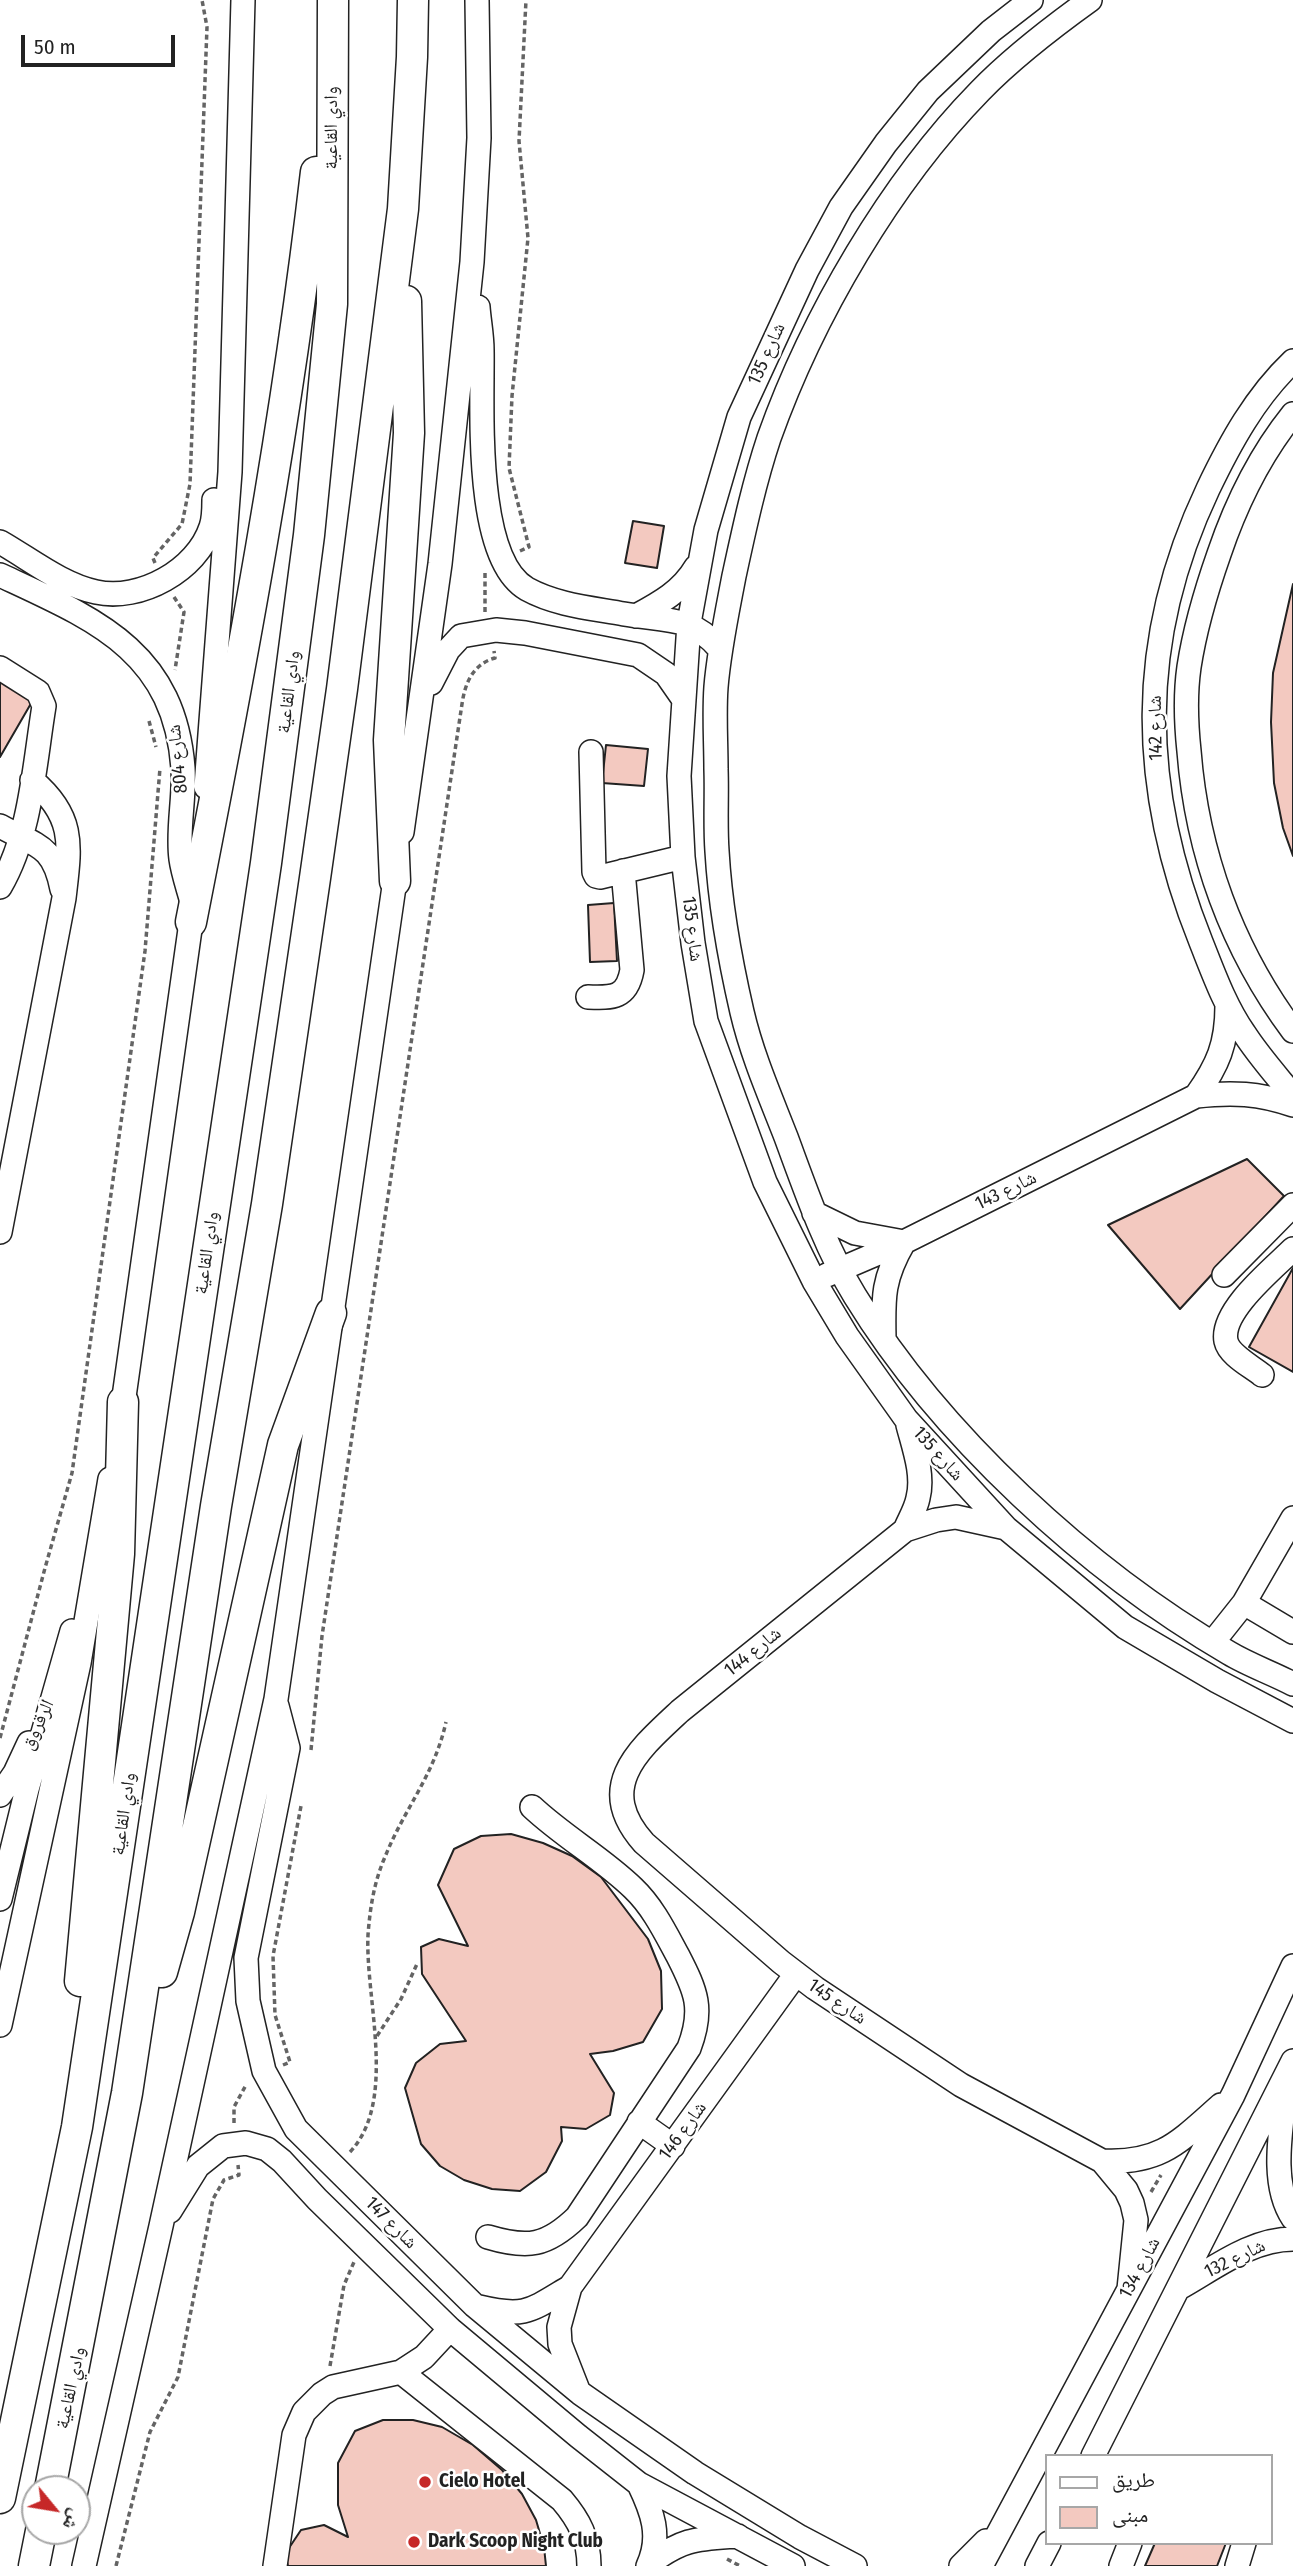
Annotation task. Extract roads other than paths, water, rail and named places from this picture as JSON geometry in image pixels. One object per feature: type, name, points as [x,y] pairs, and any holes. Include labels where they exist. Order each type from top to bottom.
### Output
[{"type":"main road","name":"وادي القاعية","points":[[53,2475],[127,2093],[216,1506],[267,1204],[309,919],[342,689],[403,209],[413,0]]},
{"type":"main road","name":"وادي القاعية","points":[[0,2498],[79,2113],[266,863],[307,548],[332,304],[333,11]]},
{"type":"main road","points":[[192,914],[238,686],[304,278],[333,11]]},
{"type":"main road","points":[[395,881],[389,740],[409,433],[403,209]]},
{"type":"main road","points":[[127,2093],[179,1912],[283,1445],[331,1313]]},
{"type":"main road","points":[[58,2219],[120,1554],[123,1402]]},
{"type":"main road","points":[[34,2566],[38,2545]]},
{"type":"street","points":[[0,2025],[79,1663],[102,1531],[123,1402],[192,914],[223,571],[232,410],[243,0]]},
{"type":"street","points":[[84,2566],[276,1699],[301,1538],[331,1313],[420,712],[455,437],[472,262],[479,138],[477,0]]},
{"type":"street","name":"شارع 135","points":[[1031,0],[991,32],[928,91],[886,143],[841,207],[807,270],[739,416],[719,479],[700,561],[689,623],[682,698],[679,776],[683,857],[692,943],[706,1021],[765,1182],[814,1281],[847,1336],[906,1419],[1006,1528],[1125,1627],[1217,1681],[1293,1721]]},
{"type":"street","name":"شارع 135","points":[[1090,0],[1010,62],[950,123],[863,244],[816,329],[770,437],[750,500],[720,649],[716,691],[717,853],[728,933],[752,1049],[814,1213],[855,1296],[884,1338],[928,1397],[1010,1486],[1045,1518],[1147,1600],[1231,1654],[1293,1684]]},
{"type":"street","points":[[472,262],[482,346],[482,429],[488,502],[495,540],[511,575],[525,588],[563,604],[689,623],[707,634],[720,649]]},
{"type":"street","name":"شارع 142","points":[[1293,361],[1250,413],[1224,457],[1195,517],[1171,585],[1156,662],[1153,719],[1158,791],[1170,848],[1192,919],[1227,1003],[1243,1032],[1293,1096]]},
{"type":"street","points":[[0,542],[73,584],[98,593],[120,593],[163,580],[193,557],[212,526],[218,442],[232,410]]},
{"type":"street","name":"شارع 142","points":[[1293,414],[1278,433],[1254,474],[1227,530],[1205,594],[1189,668],[1186,718],[1191,786],[1202,841],[1224,911],[1248,961],[1293,1031]]},
{"type":"street","points":[[636,616],[673,595],[700,561]]},
{"type":"street","name":"شارع 804","points":[[0,575],[91,618],[146,666],[159,682],[168,699],[179,737],[183,792],[181,859],[192,914]]},
{"type":"street","points":[[420,712],[435,672],[453,643],[461,636],[489,631],[525,633],[638,655],[666,674],[682,698]]},
{"type":"street","points":[[0,668],[31,686],[42,698],[44,706],[21,838],[11,869],[0,887]]},
{"type":"street","points":[[591,752],[593,872],[600,877],[683,857]]},
{"type":"street","points":[[0,1232],[64,898],[68,858],[64,820],[50,797],[32,780]]},
{"type":"street","points":[[0,826],[21,838],[35,842],[48,853],[59,874],[64,898]]},
{"type":"street","points":[[588,997],[617,996],[630,980],[632,970],[624,871]]},
{"type":"street","points":[[1196,1097],[1212,1074],[1220,1055],[1227,1031],[1227,1003]]},
{"type":"street","name":"شارع 143","points":[[814,1281],[904,1242],[1196,1097],[1229,1092],[1276,1099],[1293,1105]]},
{"type":"street","points":[[1224,1275],[1293,1205]]},
{"type":"street","points":[[814,1213],[855,1233],[904,1242],[886,1280],[883,1302],[884,1338]]},
{"type":"street","points":[[1262,1375],[1233,1353],[1226,1342],[1226,1329],[1240,1303],[1293,1249]]},
{"type":"street","name":"شارع 144","points":[[905,1530],[919,1497],[917,1459],[906,1419]]},
{"type":"street","name":"شارع 144","points":[[621,1790],[623,1777],[638,1752],[680,1710],[905,1530],[956,1517],[1006,1528]]},
{"type":"street","points":[[1213,1642],[1244,1603],[1293,1518]]},
{"type":"street","points":[[0,1899],[54,1690],[102,1531]]},
{"type":"street","points":[[1244,1603],[1293,1632]]},
{"type":"street","name":"الرقروق","points":[[0,1795],[15,1773],[54,1690]]},
{"type":"street","name":"شارع 147","points":[[276,1699],[288,1748],[246,1958],[248,2001],[264,2071],[296,2129],[475,2306],[580,2393],[695,2473],[800,2538],[855,2566]]},
{"type":"street","name":"شارع 145","points":[[621,1790],[622,1803],[632,1830],[644,1843],[796,1974],[961,2085],[1102,2161],[1126,2189],[1134,2210],[1136,2220],[1129,2289]]},
{"type":"street","points":[[488,2237],[510,2244],[529,2245],[545,2241],[562,2231],[577,2217],[689,2048],[696,2030],[698,2013],[696,1996],[661,1924],[635,1890],[532,1807]]},
{"type":"street","name":"شارع 134","points":[[981,2566],[1000,2526],[1233,2095],[1293,1966]]},
{"type":"street","name":"شارع 146","points":[[580,2393],[560,2344],[559,2327],[570,2287],[796,1974]]},
{"type":"street","points":[[1290,2067],[1279,2183],[1293,2218]]},
{"type":"street","points":[[1094,2454],[1290,2067]]},
{"type":"street","points":[[1102,2161],[1128,2162],[1162,2153],[1183,2139],[1233,2095]]},
{"type":"street","points":[[639,2122],[673,2146]]},
{"type":"street","name":"شارع 147","points":[[161,2226],[198,2165],[223,2146],[236,2143],[255,2144],[274,2154],[450,2329],[524,2393],[639,2484],[793,2566]]},
{"type":"street","name":"شارع 132","points":[[1179,2288],[1254,2245],[1293,2239]]},
{"type":"street","name":"شارع 146","points":[[475,2306],[506,2313],[520,2312],[534,2308],[570,2287]]},
{"type":"street","points":[[276,2559],[293,2435],[304,2412],[312,2402],[333,2387],[401,2372],[424,2357],[450,2329]]},
{"type":"street","points":[[401,2372],[562,2500],[582,2528],[589,2566]]},
{"type":"street","points":[[639,2484],[652,2511],[656,2538],[649,2564]]},
{"type":"street","points":[[961,2566],[1000,2526]]},
{"type":"street","points":[[649,2564],[686,2541],[738,2536]]},
{"type":"street","points":[[1037,2566],[1048,2545]]},
{"type":"street","points":[[1057,2566],[1058,2545]]},
{"type":"street","points":[[1121,2566],[1129,2545]]},
{"type":"street","points":[[1237,2566],[1243,2545]]},
{"type":"place","name":"Cielo Hotel","points":[[425,2482]]},
{"type":"place","name":"Dark Scoop Night Club","points":[[414,2542]]}]
